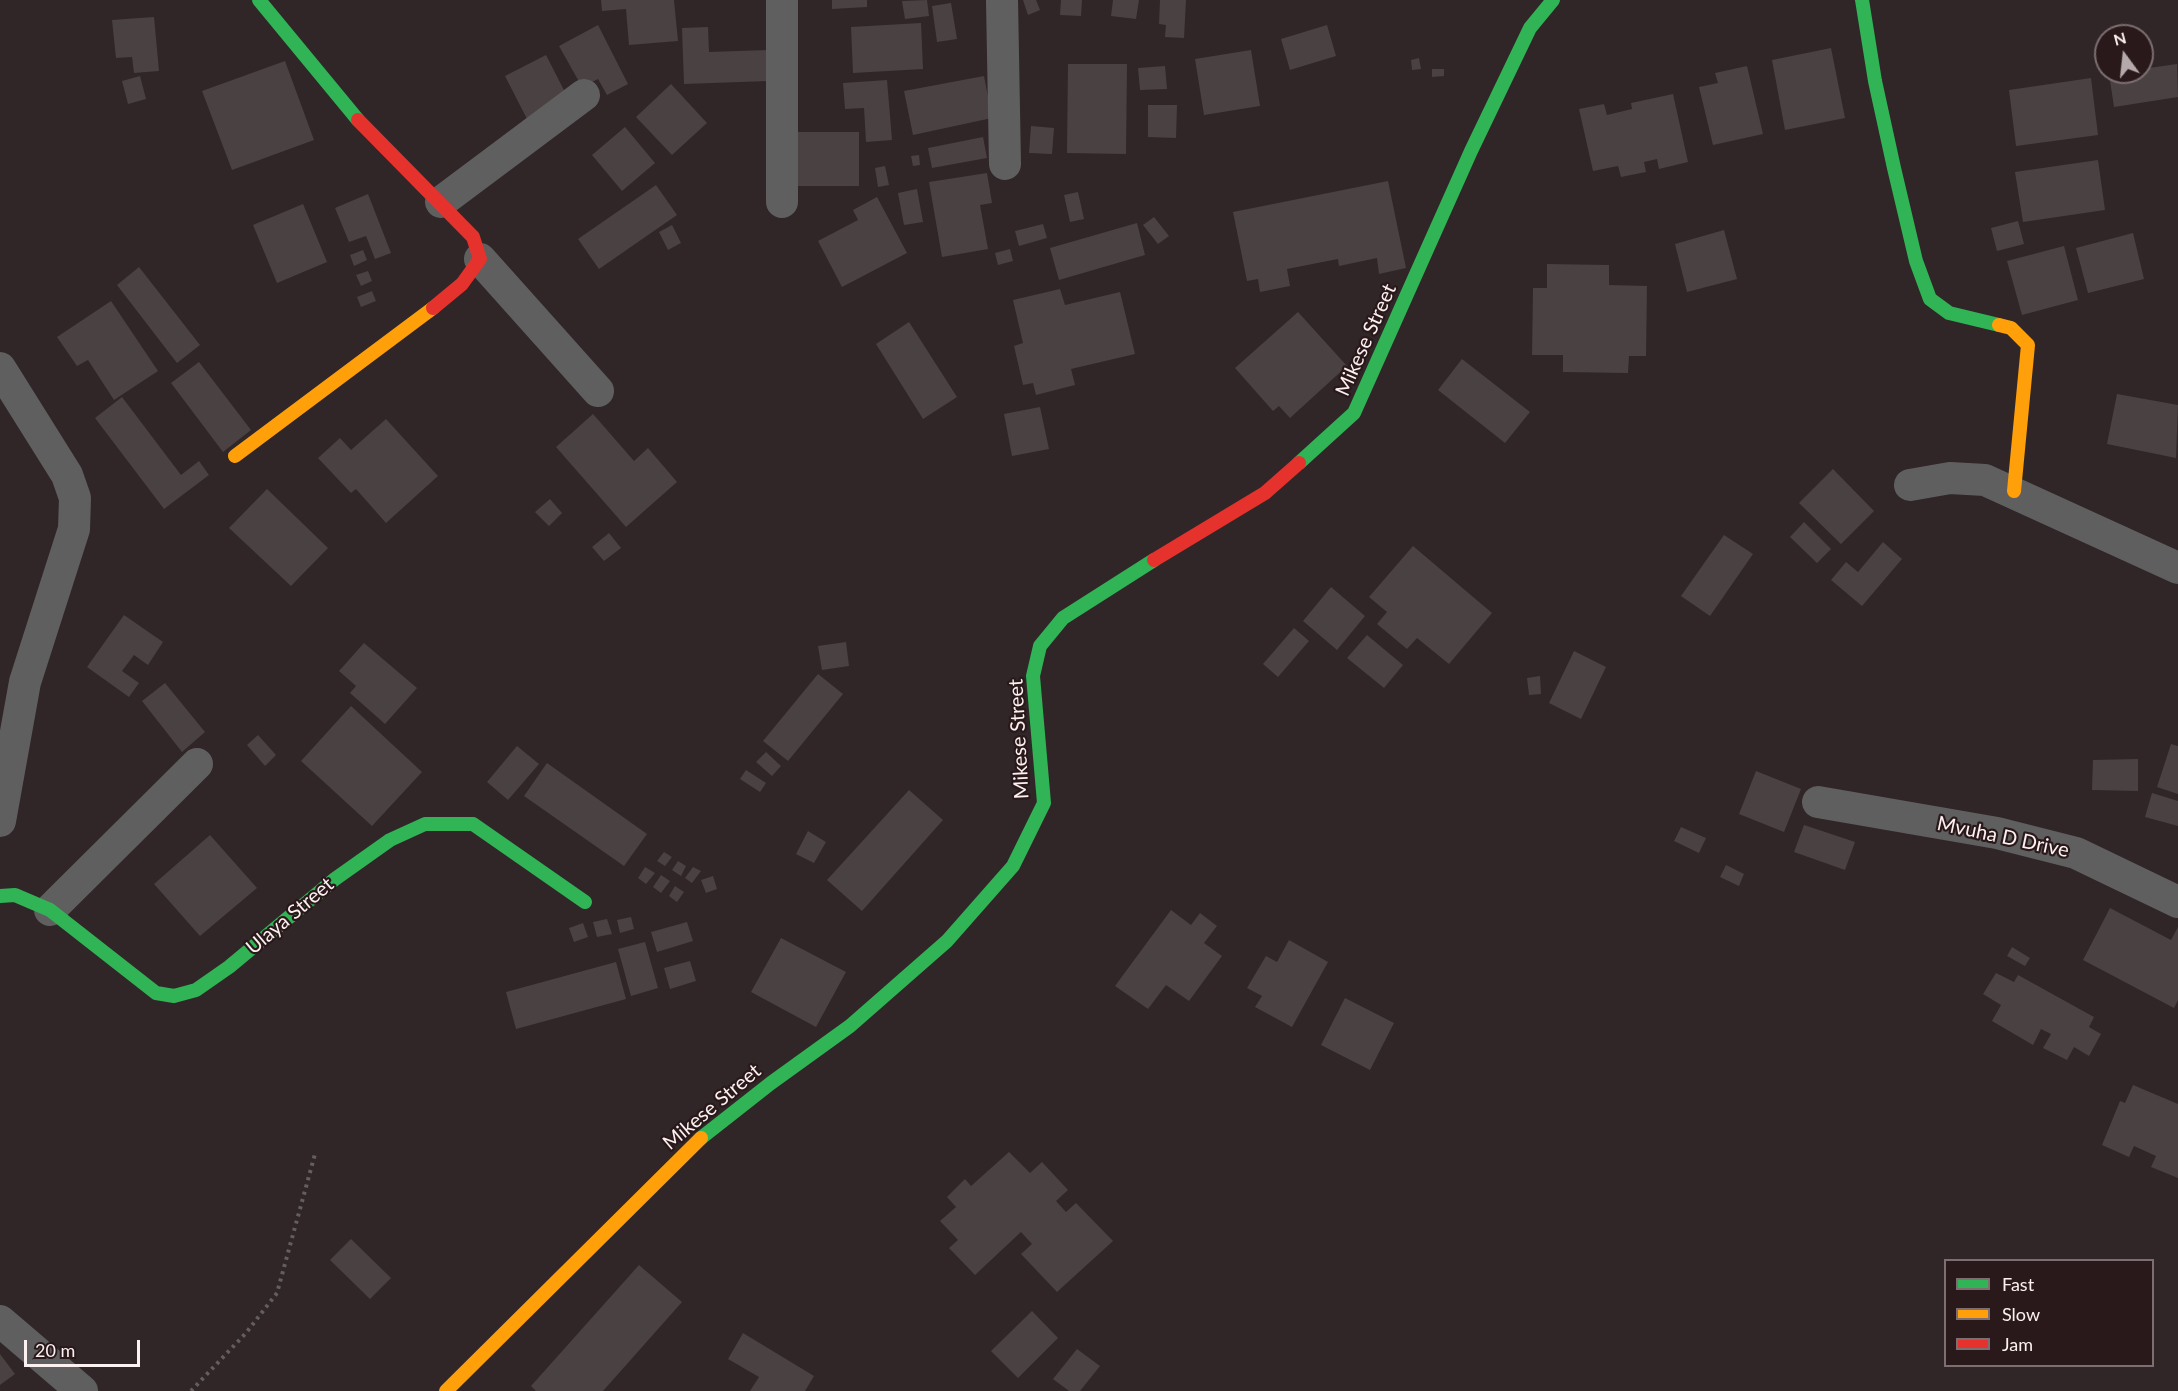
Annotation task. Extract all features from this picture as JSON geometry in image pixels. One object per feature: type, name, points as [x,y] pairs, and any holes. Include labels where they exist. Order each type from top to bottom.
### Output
[{"type":"street","points":[[259,0],[342,104],[473,237],[480,259],[598,391]]},
{"type":"street","points":[[782,0],[782,202]]},
{"type":"street","points":[[1002,0],[1005,164]]},
{"type":"street","name":"Mikese Street","points":[[446,1391],[689,1148],[771,1083],[850,1026],[947,941],[1013,866],[1044,803],[1033,676],[1041,646],[1064,618],[1108,586],[1265,493],[1354,412],[1525,39],[1553,0]]},
{"type":"street","points":[[1862,0],[1875,81],[1894,168],[1916,261],[1930,299],[1949,313],[2011,328],[2022,336],[2028,345],[2014,491]]},
{"type":"street","points":[[441,202],[584,95]]},
{"type":"street","points":[[235,456],[405,330],[462,284],[480,259]]},
{"type":"street","points":[[0,368],[67,475],[75,498],[74,529],[25,682],[0,821]]},
{"type":"street","points":[[1910,485],[1950,478],[1985,480],[2014,491],[2178,568]]},
{"type":"street","points":[[50,910],[197,764]]},
{"type":"street","name":"Mvuha D Drive","points":[[1818,802],[1997,833],[2076,853],[2178,902]]},
{"type":"street","name":"Ulaya Street","points":[[0,896],[15,895],[50,910],[156,993],[174,996],[196,990],[229,967],[335,879],[390,840],[425,824],[473,824],[585,902]]},
{"type":"street","points":[[0,1321],[82,1391]]},
{"type":"path","points":[[191,1391],[246,1333],[277,1293],[315,1154]]},
{"type":"building","points":[[601,0],[674,0],[678,41],[629,45],[626,9],[602,11]]},
{"type":"building","points":[[832,0],[867,0],[867,7],[832,9]]},
{"type":"building","points":[[927,0],[929,16],[905,19],[902,1]]},
{"type":"building","points":[[1023,0],[1036,0],[1040,10],[1028,15]]},
{"type":"building","points":[[1061,0],[1082,0],[1081,16],[1060,15]]},
{"type":"building","points":[[1113,0],[1139,0],[1136,19],[1111,16]]},
{"type":"building","points":[[1160,0],[1186,0],[1184,38],[1165,37],[1166,25],[1159,24]]},
{"type":"building","points":[[951,3],[957,39],[937,42],[932,6]]},
{"type":"building","points":[[154,17],[159,71],[134,73],[132,57],[116,58],[112,20]]},
{"type":"building","points":[[921,23],[923,69],[853,73],[851,27]]},
{"type":"building","points":[[598,25],[628,84],[607,95],[598,79],[582,87],[559,46]]},
{"type":"building","points":[[1327,25],[1336,56],[1290,70],[1281,39]]},
{"type":"building","points":[[708,27],[709,52],[768,50],[769,81],[684,84],[682,28]]},
{"type":"building","points":[[1831,48],[1845,118],[1785,130],[1772,60]]},
{"type":"building","points":[[1251,50],[1260,106],[1204,115],[1195,59]]},
{"type":"building","points":[[546,55],[568,98],[527,119],[505,76]]},
{"type":"building","points":[[1419,58],[1421,69],[1412,70],[1411,60]]},
{"type":"building","points":[[285,61],[314,140],[232,170],[202,91]]},
{"type":"building","points":[[1068,64],[1127,64],[1126,154],[1067,153]]},
{"type":"building","points":[[2177,64],[2178,97],[2114,107],[2111,84],[2154,84],[2154,67]]},
{"type":"building","points":[[1165,66],[1167,89],[1140,90],[1138,68]]},
{"type":"building","points":[[1747,66],[1763,134],[1713,145],[1699,87],[1718,83],[1715,73]]},
{"type":"building","points":[[1432,69],[1444,69],[1444,76],[1432,77]]},
{"type":"building","points":[[140,76],[146,99],[128,104],[122,81]]},
{"type":"building","points":[[984,76],[992,118],[913,135],[904,91]]},
{"type":"building","points":[[2091,78],[2098,135],[2016,146],[2009,90]]},
{"type":"building","points":[[887,80],[892,140],[866,142],[864,108],[845,109],[843,83]]},
{"type":"building","points":[[671,84],[707,123],[672,155],[636,117]]},
{"type":"building","points":[[1673,94],[1688,162],[1659,169],[1657,159],[1644,162],[1646,172],[1621,177],[1618,166],[1593,171],[1579,109],[1604,104],[1607,115],[1632,109],[1631,103]]},
{"type":"building","points":[[1148,105],[1177,105],[1176,138],[1148,137]]},
{"type":"building","points":[[1031,126],[1054,128],[1052,154],[1029,153]]},
{"type":"building","points":[[625,127],[655,163],[622,191],[592,155]]},
{"type":"building","points":[[793,132],[859,132],[859,186],[793,186]]},
{"type":"building","points":[[983,137],[987,158],[932,168],[928,148]]},
{"type":"building","points":[[919,155],[920,165],[913,166],[911,156]]},
{"type":"building","points":[[2098,160],[2105,210],[2023,222],[2015,172]]},
{"type":"building","points":[[885,166],[889,185],[878,187],[875,168]]},
{"type":"building","points":[[987,173],[992,203],[980,205],[988,249],[942,257],[929,182]]},
{"type":"building","points":[[1388,181],[1406,268],[1379,274],[1377,258],[1339,266],[1338,259],[1287,269],[1290,286],[1260,292],[1258,279],[1247,281],[1233,212]]},
{"type":"building","points":[[656,185],[677,215],[599,269],[578,239]]},
{"type":"building","points":[[917,189],[923,222],[904,225],[898,193]]},
{"type":"building","points":[[1078,192],[1084,219],[1070,222],[1064,195]]},
{"type":"building","points":[[368,194],[391,253],[375,259],[366,236],[349,242],[335,208]]},
{"type":"building","points":[[877,197],[907,253],[842,287],[818,241],[858,220],[853,210]]},
{"type":"building","points":[[303,204],[327,262],[277,283],[253,225]]},
{"type":"building","points":[[1154,217],[1169,236],[1158,244],[1143,225]]},
{"type":"building","points":[[2018,221],[2024,244],[1997,251],[1991,228]]},
{"type":"building","points":[[1137,223],[1145,255],[1059,280],[1050,248]]},
{"type":"building","points":[[1043,224],[1047,238],[1019,246],[1015,231]]},
{"type":"building","points":[[672,225],[681,243],[668,250],[659,232]]},
{"type":"building","points":[[1724,230],[1737,279],[1687,292],[1675,244]]},
{"type":"building","points":[[2133,233],[2144,279],[2088,293],[2076,248]]},
{"type":"building","points":[[2064,246],[2078,300],[2022,315],[2007,261]]},
{"type":"building","points":[[1010,249],[1013,261],[998,265],[995,253]]},
{"type":"building","points":[[363,250],[367,260],[354,266],[350,255]]},
{"type":"building","points":[[1547,264],[1609,265],[1609,285],[1647,286],[1646,356],[1629,356],[1628,373],[1563,372],[1563,355],[1532,355],[1533,288],[1547,288]]},
{"type":"building","points":[[139,267],[200,345],[177,363],[117,285]]},
{"type":"building","points":[[368,271],[372,281],[361,286],[356,275]]},
{"type":"building","points":[[1060,289],[1065,305],[1120,292],[1135,354],[1071,369],[1075,385],[1036,395],[1033,383],[1023,385],[1014,346],[1023,343],[1013,300]]},
{"type":"building","points":[[372,291],[376,301],[361,307],[357,297]]},
{"type":"building","points":[[111,301],[158,371],[114,400],[88,360],[77,366],[57,337]]},
{"type":"building","points":[[1298,312],[1347,366],[1290,418],[1279,406],[1273,411],[1235,368]]},
{"type":"building","points":[[909,322],[957,397],[923,419],[876,344]]},
{"type":"building","points":[[1462,359],[1530,412],[1505,443],[1438,390]]},
{"type":"building","points":[[199,362],[251,430],[223,452],[171,383]]},
{"type":"building","points":[[2117,394],[2178,405],[2176,458],[2107,444]]},
{"type":"building","points":[[122,397],[181,475],[199,461],[209,475],[164,509],[95,418]]},
{"type":"building","points":[[1040,407],[1049,449],[1012,456],[1004,414]]},
{"type":"building","points":[[593,414],[634,461],[648,448],[677,482],[626,527],[556,447]]},
{"type":"building","points":[[386,419],[438,476],[386,523],[356,489],[351,493],[318,458],[340,438],[351,450]]},
{"type":"building","points":[[1833,469],[1874,511],[1841,544],[1799,503]]},
{"type":"building","points":[[267,489],[328,548],[291,586],[229,528]]},
{"type":"building","points":[[550,499],[562,513],[549,526],[535,512]]},
{"type":"building","points":[[1804,522],[1831,549],[1817,563],[1790,537]]},
{"type":"building","points":[[609,533],[621,548],[604,561],[592,547]]},
{"type":"building","points":[[1724,535],[1753,554],[1710,616],[1681,596]]},
{"type":"building","points":[[1883,542],[1902,559],[1862,606],[1831,580],[1846,562],[1858,572]]},
{"type":"building","points":[[1413,546],[1492,613],[1449,664],[1417,638],[1407,649],[1377,624],[1387,612],[1369,597]]},
{"type":"building","points":[[1331,587],[1365,616],[1337,650],[1303,621]]},
{"type":"building","points":[[124,615],[163,642],[148,665],[134,655],[122,671],[139,683],[129,697],[87,667]]},
{"type":"building","points":[[1294,628],[1309,641],[1278,677],[1263,664]]},
{"type":"building","points":[[1367,635],[1403,665],[1384,688],[1347,658]]},
{"type":"building","points":[[846,642],[849,666],[822,670],[818,646]]},
{"type":"building","points":[[364,643],[417,688],[385,724],[350,693],[356,686],[339,671]]},
{"type":"building","points":[[1574,651],[1606,667],[1581,719],[1549,703]]},
{"type":"building","points":[[818,674],[843,694],[788,761],[763,741]]},
{"type":"building","points":[[1540,676],[1541,694],[1529,695],[1527,678]]},
{"type":"building","points":[[165,683],[205,732],[182,752],[142,701]]},
{"type":"building","points":[[351,706],[422,772],[372,826],[301,761]]},
{"type":"building","points":[[258,735],[276,755],[265,766],[247,745]]},
{"type":"building","points":[[2171,744],[2178,746],[2178,794],[2157,787]]},
{"type":"building","points":[[517,746],[539,764],[508,800],[487,782]]},
{"type":"building","points":[[766,752],[781,766],[772,776],[756,762]]},
{"type":"building","points":[[2138,759],[2138,791],[2092,790],[2093,760]]},
{"type":"building","points":[[547,763],[647,834],[624,866],[524,796]]},
{"type":"building","points":[[746,770],[766,783],[760,792],[740,779]]},
{"type":"building","points":[[1756,771],[1801,789],[1784,832],[1739,814]]},
{"type":"building","points":[[909,790],[943,820],[862,911],[827,880]]},
{"type":"building","points":[[2152,793],[2178,801],[2178,826],[2145,817]]},
{"type":"building","points":[[1804,825],[1855,842],[1845,870],[1794,852]]},
{"type":"building","points":[[1681,827],[1706,838],[1699,853],[1674,841]]},
{"type":"building","points":[[808,831],[826,842],[814,863],[796,854]]},
{"type":"building","points":[[210,835],[257,888],[200,936],[154,884]]},
{"type":"building","points":[[664,852],[672,857],[665,866],[657,861]]},
{"type":"building","points":[[678,861],[686,866],[681,876],[672,870]]},
{"type":"building","points":[[1726,865],[1744,874],[1739,886],[1720,877]]},
{"type":"building","points":[[645,867],[655,873],[646,884],[638,878]]},
{"type":"building","points":[[693,867],[701,871],[692,883],[685,878]]},
{"type":"building","points":[[661,875],[670,881],[661,893],[653,887]]},
{"type":"building","points":[[713,876],[717,889],[706,893],[701,880]]},
{"type":"building","points":[[675,886],[684,892],[677,902],[669,896]]},
{"type":"building","points":[[2110,908],[2171,940],[2178,927],[2178,1000],[2174,1008],[2083,960]]},
{"type":"building","points":[[1171,910],[1191,925],[1200,913],[1217,926],[1204,943],[1222,956],[1189,1001],[1166,985],[1148,1009],[1115,986]]},
{"type":"building","points":[[631,917],[634,929],[620,933],[617,920]]},
{"type":"building","points":[[607,919],[612,934],[597,937],[593,922]]},
{"type":"building","points":[[687,922],[693,941],[657,952],[651,932]]},
{"type":"building","points":[[583,923],[588,937],[574,942],[569,928]]},
{"type":"building","points":[[781,938],[846,972],[816,1027],[751,992]]},
{"type":"building","points":[[1289,940],[1328,962],[1292,1027],[1255,1007],[1262,996],[1247,988],[1266,956],[1277,962]]},
{"type":"building","points":[[645,942],[658,988],[631,996],[618,949]]},
{"type":"building","points":[[2012,947],[2030,958],[2025,966],[2007,956]]},
{"type":"building","points":[[690,961],[696,981],[670,989],[664,968]]},
{"type":"building","points":[[616,962],[626,999],[516,1029],[506,992]]},
{"type":"building","points":[[1996,973],[2014,982],[2018,975],[2094,1017],[2089,1027],[2101,1034],[2089,1056],[2074,1047],[2067,1060],[2043,1048],[2051,1034],[2041,1029],[2033,1045],[1992,1021],[2001,1005],[1983,994]]},
{"type":"building","points":[[1345,998],[1394,1023],[1370,1070],[1321,1045]]},
{"type":"building","points":[[2133,1085],[2178,1104],[2178,1178],[2151,1167],[2156,1156],[2134,1146],[2129,1157],[2102,1145],[2120,1101],[2125,1103]]},
{"type":"building","points":[[1009,1152],[1030,1173],[1042,1162],[1068,1190],[1056,1201],[1066,1212],[1076,1203],[1113,1241],[1057,1292],[1021,1254],[1032,1244],[1021,1232],[975,1275],[949,1248],[958,1240],[940,1221],[956,1207],[947,1197],[965,1179],[971,1186]]},
{"type":"building","points":[[351,1239],[391,1278],[370,1299],[330,1260]]},
{"type":"building","points":[[639,1265],[682,1302],[603,1391],[536,1391],[531,1386]]},
{"type":"building","points":[[1032,1311],[1058,1338],[1018,1378],[991,1351]]},
{"type":"building","points":[[743,1333],[814,1376],[805,1391],[750,1391],[759,1377],[728,1359]]},
{"type":"building","points":[[1077,1349],[1100,1366],[1080,1391],[1069,1391],[1053,1379]]},
{"type":"building","points":[[0,1354],[15,1374],[0,1385]]},
{"type":"traffic: fast","points":[[259,0],[358,120]]},
{"type":"traffic: fast","points":[[1299,463],[1354,413],[1471,151],[1530,28],[1553,0]]},
{"type":"traffic: fast","points":[[1862,0],[1875,81],[1894,168],[1916,261],[1930,299],[1949,313],[1999,325]]},
{"type":"traffic: fast","points":[[701,1138],[771,1083],[850,1026],[947,941],[1013,866],[1044,803],[1033,676],[1040,646],[1063,618],[1154,560]]},
{"type":"traffic: fast","points":[[0,896],[15,895],[50,910],[156,993],[174,996],[196,990],[229,967],[335,879],[390,840],[425,824],[473,824],[585,902]]},
{"type":"traffic: slow","points":[[235,456],[433,308]]},
{"type":"traffic: slow","points":[[1999,325],[2011,328],[2028,345],[2014,491]]},
{"type":"traffic: slow","points":[[446,1391],[701,1138]]},
{"type":"traffic: jam","points":[[358,120],[473,237],[480,259],[462,284],[433,308]]},
{"type":"traffic: jam","points":[[1154,560],[1265,493],[1299,463]]}]
